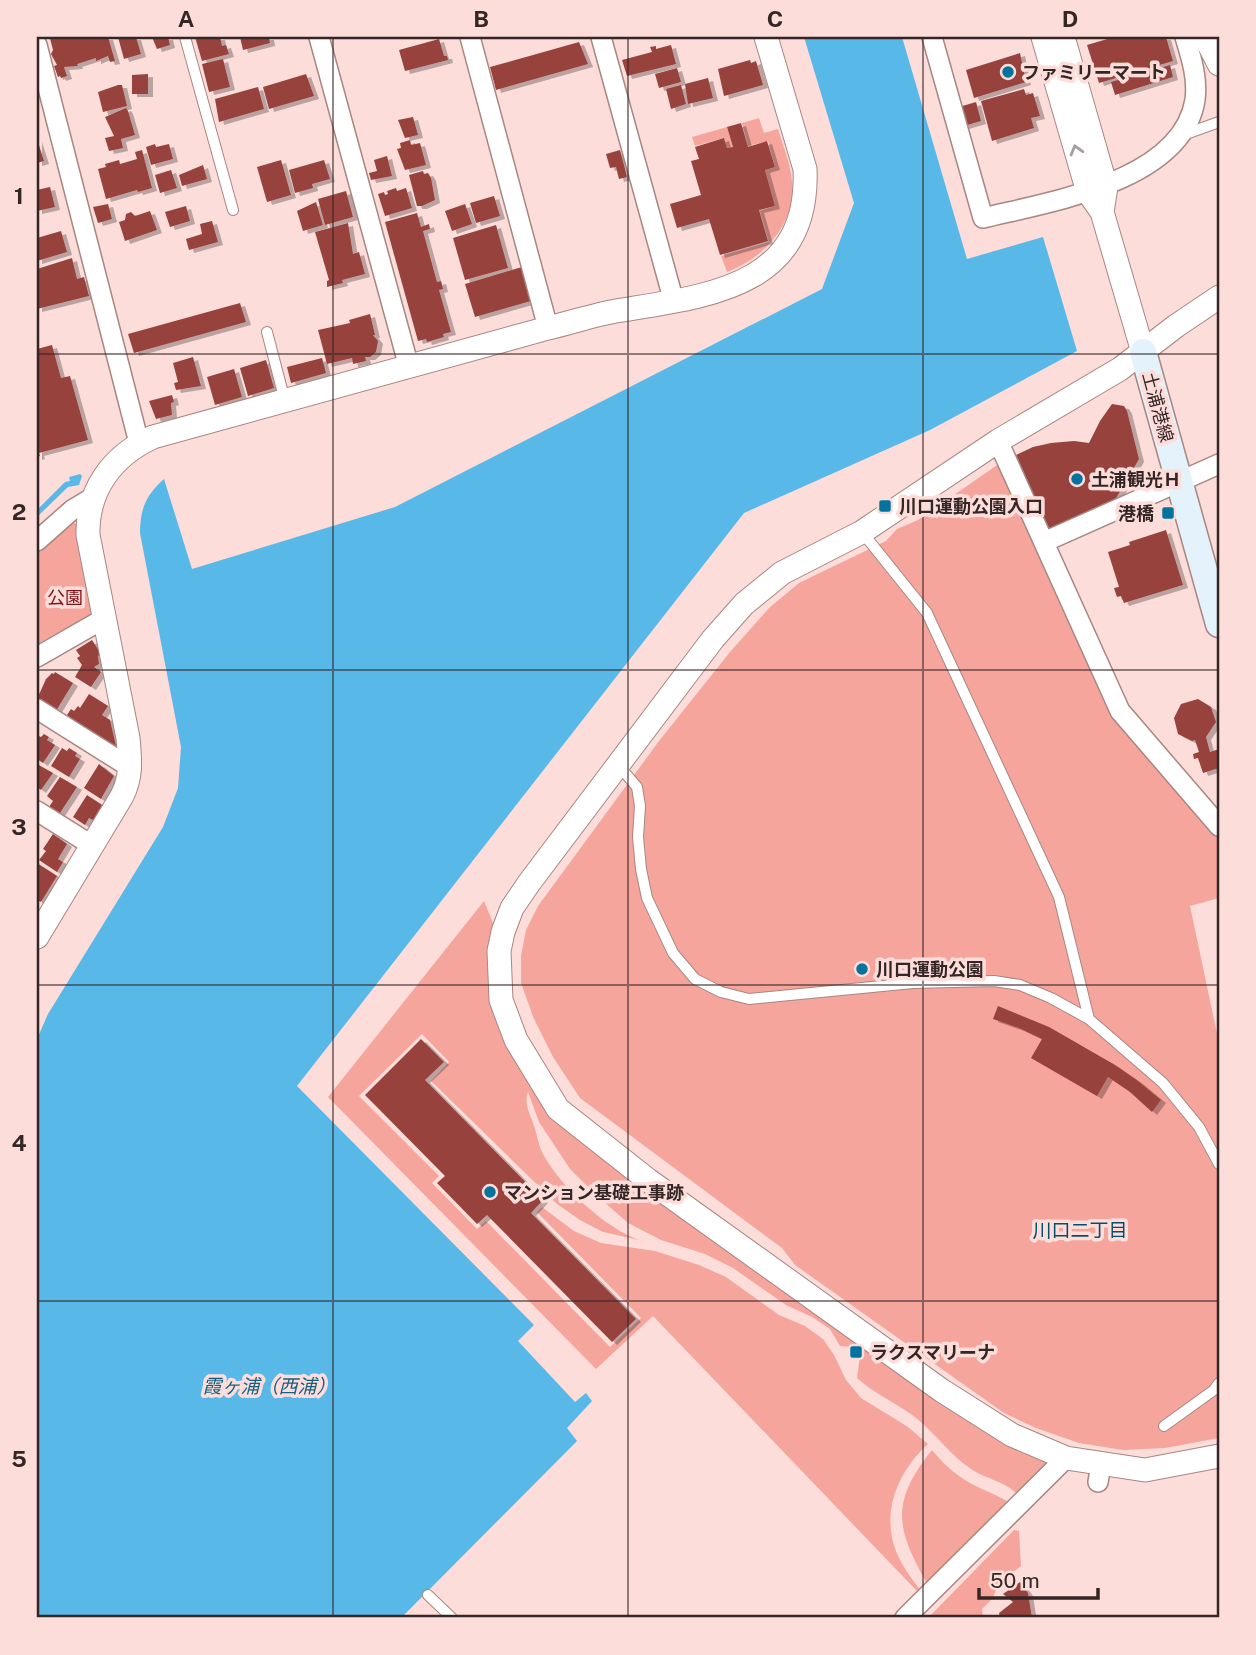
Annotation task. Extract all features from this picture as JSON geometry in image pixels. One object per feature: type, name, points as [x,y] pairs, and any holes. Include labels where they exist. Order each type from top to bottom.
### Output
[{"type":"main road","name":"土浦港線","points":[[1143,352],[1178,482],[1214,586],[1219,624]]},
{"type":"street","points":[[319,37],[409,367]]},
{"type":"street","points":[[470,37],[548,328]]},
{"type":"street","points":[[601,37],[674,302]]},
{"type":"street","points":[[40,923],[93,846],[129,781],[131,768],[128,738],[88,536],[87,516],[92,498],[110,470],[139,443],[153,437],[548,328],[612,312],[674,302],[721,289],[767,268],[786,247],[800,219],[806,187],[805,169],[766,37]]},
{"type":"street","points":[[932,37],[983,218],[1097,189],[1161,155],[1182,135],[1195,100],[1194,68],[1185,37]]},
{"type":"street","points":[[1043,37],[1097,189]]},
{"type":"street","points":[[1063,37],[1102,212],[1143,352]]},
{"type":"street","points":[[1205,37],[1219,64]]},
{"type":"street","points":[[37,45],[139,443]]},
{"type":"street","points":[[1219,297],[1116,371],[998,441],[862,532],[782,573],[744,604],[713,639],[529,883],[512,908],[503,932],[499,964],[502,1000],[516,1040],[558,1110],[648,1180],[941,1390],[1013,1435],[1099,1473],[1144,1470],[1219,1456]]},
{"type":"street","points":[[998,441],[1120,710],[1219,826]]},
{"type":"street","points":[[1044,542],[1219,464]]},
{"type":"street","points":[[37,540],[72,510],[92,498]]},
{"type":"street","points":[[37,657],[105,618]]},
{"type":"street","points":[[37,709],[131,768]]},
{"type":"street","points":[[37,811],[93,846]]},
{"type":"street","points":[[905,1618],[1066,1458]]},
{"type":"lane","points":[[185,37],[233,210]]},
{"type":"lane","points":[[1182,135],[1219,122]]},
{"type":"lane","points":[[267,332],[285,401]]},
{"type":"lane","points":[[862,532],[927,613],[1059,897],[1089,1018]]},
{"type":"lane","points":[[619,766],[637,787],[640,806],[638,837],[647,898],[673,953],[695,979],[721,992],[750,999],[912,983],[994,981],[1020,985],[1089,1018],[1163,1083],[1204,1133],[1219,1164]]},
{"type":"lane","points":[[1164,1426],[1214,1390],[1219,1383]]},
{"type":"lane","points":[[428,1595],[452,1618]]},
{"type":"green space","points":[[759,118],[764,133],[778,129],[792,182],[789,212],[775,237],[765,248],[741,266],[727,272],[721,256],[769,242],[760,211],[775,206],[765,170],[775,167],[768,141],[748,146],[742,123]]},
{"type":"green space","points":[[727,127],[733,147],[727,148],[724,138],[695,146],[692,137]]},
{"type":"green space","name":"川口運動公園","points":[[1000,463],[1115,712],[1219,837],[1219,898],[1190,906],[1219,1043],[1219,1438],[1165,1448],[1123,1450],[1079,1443],[1004,1413],[795,1265],[782,1248],[580,1098],[553,1057],[534,1019],[521,983],[521,956],[526,930],[538,906],[659,741],[769,608],[799,583],[886,541],[897,529],[918,520]]},
{"type":"green space","name":"公園","points":[[71,520],[77,525],[94,607],[90,615],[37,644],[37,554],[45,543]]},
{"type":"green space","points":[[484,901],[497,933],[493,951],[553,1114],[1060,1460],[1021,1499],[1005,1485],[971,1469],[915,1417],[857,1378],[861,1348],[840,1346],[830,1329],[786,1305],[733,1268],[705,1254],[661,1240],[628,1223],[570,1169],[539,1122],[528,1092],[529,1111],[541,1150],[551,1167],[572,1193],[598,1216],[639,1240],[603,1232],[580,1220],[557,1204],[431,1081],[449,1062],[422,1034],[359,1096],[439,1176],[432,1183],[477,1229],[486,1221],[610,1347],[641,1318],[537,1212],[542,1207],[574,1231],[601,1243],[655,1251],[726,1277],[779,1315],[805,1326],[823,1339],[846,1380],[861,1398],[908,1427],[928,1444],[906,1471],[898,1486],[890,1518],[896,1551],[906,1571],[923,1594],[916,1590],[653,1316],[596,1369],[328,1097]]},
{"type":"green space","points":[[932,1450],[959,1476],[1014,1506],[930,1589],[910,1551],[902,1518],[908,1487]]},
{"type":"green space","points":[[1014,1530],[1019,1531],[1021,1566],[998,1584],[993,1598],[982,1609],[983,1618],[928,1618]]},
{"type":"water","name":"霞ヶ浦（西浦）","points":[[804,37],[902,37],[967,259],[1043,237],[1077,351],[930,430],[744,513],[297,1086],[534,1325],[518,1341],[575,1402],[586,1393],[592,1401],[567,1428],[577,1441],[401,1618],[37,1618],[37,1039],[48,1014],[163,827],[178,788],[181,747],[140,533],[145,503],[164,479],[192,569],[395,507],[822,289],[854,203]]},
{"type":"water","points":[[80,474],[82,476],[79,485],[68,487],[39,515],[37,513],[65,482],[70,481],[69,477]]},
{"type":"building","points":[[108,37],[115,61],[110,62],[108,56],[96,61],[96,58],[77,64],[78,66],[64,67],[67,76],[58,77],[54,66],[57,65],[51,54],[53,50],[50,38]]},
{"type":"building","points":[[118,37],[136,37],[141,54],[124,59]]},
{"type":"building","points":[[152,37],[168,37],[170,45],[157,49]]},
{"type":"building","points":[[195,37],[220,37],[222,46],[226,45],[229,54],[202,61]]},
{"type":"building","points":[[240,37],[269,37],[270,43],[243,50]]},
{"type":"building","points":[[1114,37],[1166,37],[1173,61],[1099,83],[1087,45]]},
{"type":"building","points":[[439,39],[444,56],[447,56],[448,60],[405,71],[399,50]]},
{"type":"building","points":[[579,42],[588,64],[496,90],[490,67]]},
{"type":"building","points":[[671,45],[676,64],[627,76],[622,60],[652,52],[650,47],[656,46],[656,49]]},
{"type":"building","points":[[1020,53],[1026,82],[974,98],[966,70]]},
{"type":"building","points":[[223,59],[230,87],[209,92],[202,64]]},
{"type":"building","points":[[750,60],[751,63],[756,61],[763,85],[724,96],[718,69]]},
{"type":"building","points":[[1170,65],[1173,77],[1115,95],[1111,82]]},
{"type":"building","points":[[677,68],[681,82],[659,88],[655,74]]},
{"type":"building","points":[[148,74],[148,94],[132,94],[132,75]]},
{"type":"building","points":[[306,74],[314,96],[269,109],[263,87]]},
{"type":"building","points":[[708,78],[713,98],[688,104],[685,84]]},
{"type":"building","points":[[122,85],[127,106],[103,112],[98,92]]},
{"type":"building","points":[[681,85],[686,104],[671,109],[666,89]]},
{"type":"building","points":[[258,87],[264,109],[219,122],[215,99]]},
{"type":"building","points":[[1024,89],[1026,95],[1033,93],[1040,116],[1031,118],[1034,128],[992,141],[981,101]]},
{"type":"building","points":[[976,102],[981,121],[964,126],[959,107]]},
{"type":"building","points":[[126,108],[135,135],[121,139],[123,148],[109,151],[105,138],[114,136],[105,117]]},
{"type":"building","points":[[413,117],[418,135],[405,138],[398,120]]},
{"type":"building","points":[[741,123],[748,147],[767,141],[775,167],[765,170],[775,206],[759,210],[768,241],[720,255],[709,219],[677,228],[670,204],[701,195],[691,161],[699,159],[695,147],[724,138],[727,148],[733,147],[727,127]]},
{"type":"building","points":[[37,139],[44,161],[37,163]]},
{"type":"building","points":[[410,140],[411,145],[420,143],[426,165],[405,170],[397,149],[401,148],[400,143]]},
{"type":"building","points":[[155,144],[156,147],[169,144],[173,159],[151,165],[146,147]]},
{"type":"building","points":[[142,150],[152,188],[106,199],[98,169],[119,160],[120,164],[137,159],[135,152]]},
{"type":"building","points":[[620,150],[627,177],[619,179],[616,167],[610,168],[606,154]]},
{"type":"building","points":[[387,156],[392,176],[371,180],[369,173],[377,171],[374,160]]},
{"type":"building","points":[[281,160],[291,195],[267,202],[257,167]]},
{"type":"building","points":[[324,160],[330,179],[295,193],[289,170]]},
{"type":"building","points":[[203,165],[207,179],[182,186],[179,175]]},
{"type":"building","points":[[171,170],[177,188],[160,193],[155,175]]},
{"type":"building","points":[[423,171],[431,178],[435,200],[417,206],[409,175]]},
{"type":"building","points":[[50,187],[55,207],[37,211],[37,190]]},
{"type":"building","points":[[396,188],[397,191],[406,188],[412,208],[385,216],[378,194],[388,194],[387,191]]},
{"type":"building","points":[[346,191],[353,217],[325,225],[318,199]]},
{"type":"building","points":[[494,196],[500,216],[476,223],[470,203]]},
{"type":"building","points":[[316,202],[323,225],[303,231],[297,211]]},
{"type":"building","points":[[108,204],[112,219],[98,223],[93,207]]},
{"type":"building","points":[[465,204],[472,224],[452,231],[445,211]]},
{"type":"building","points":[[186,206],[190,221],[170,227],[165,212]]},
{"type":"building","points":[[150,211],[157,230],[125,241],[119,222],[125,220],[126,214],[131,212],[135,216]]},
{"type":"building","points":[[417,213],[421,227],[429,224],[430,229],[423,231],[437,282],[441,281],[443,289],[439,290],[451,332],[427,342],[426,339],[418,341],[385,222]]},
{"type":"building","points":[[212,221],[218,242],[189,250],[186,239],[202,234],[200,224]]},
{"type":"building","points":[[348,223],[353,254],[359,252],[365,274],[327,287],[329,280],[315,232]]},
{"type":"building","points":[[496,225],[508,268],[465,280],[453,238]]},
{"type":"building","points":[[61,231],[67,252],[37,261],[37,238]]},
{"type":"building","points":[[72,258],[77,279],[84,277],[89,296],[37,309],[37,269]]},
{"type":"building","points":[[522,267],[531,301],[475,317],[465,284]]},
{"type":"building","points":[[240,303],[246,322],[134,353],[128,334]]},
{"type":"building","points":[[370,314],[373,335],[378,341],[376,352],[365,357],[366,361],[353,364],[352,358],[327,364],[318,330],[350,323],[349,320]]},
{"type":"building","points":[[52,345],[61,378],[70,376],[88,440],[39,453],[40,456],[37,457],[37,349]]},
{"type":"building","points":[[193,357],[201,386],[176,390],[174,383],[178,382],[173,363]]},
{"type":"building","points":[[322,358],[326,373],[291,383],[287,367]]},
{"type":"building","points":[[266,360],[274,388],[248,396],[240,368]]},
{"type":"building","points":[[234,369],[242,397],[215,405],[207,377]]},
{"type":"building","points":[[172,395],[172,415],[156,419],[149,401]]},
{"type":"building","name":"土浦観光Ｈ","points":[[1112,404],[1124,406],[1127,411],[1139,459],[1115,500],[1048,529],[1016,455],[1051,443],[1089,443]]},
{"type":"building","points":[[1166,530],[1183,585],[1124,603],[1121,596],[1117,597],[1114,588],[1119,587],[1108,552]]},
{"type":"building","points":[[92,640],[101,654],[98,656],[99,664],[94,667],[101,672],[91,687],[75,677],[82,665],[76,650]]},
{"type":"building","points":[[55,672],[73,683],[56,711],[37,699],[46,679]]},
{"type":"building","points":[[89,694],[108,706],[102,715],[110,720],[116,746],[67,715],[71,709],[74,711],[78,706],[80,708]]},
{"type":"building","points":[[1198,699],[1211,707],[1216,722],[1206,737],[1210,752],[1219,749],[1219,768],[1203,773],[1198,758],[1194,759],[1193,754],[1199,752],[1195,740],[1178,734],[1174,718],[1181,704]]},
{"type":"building","points":[[44,734],[49,737],[47,740],[55,745],[43,763],[37,759],[37,735],[41,737]]},
{"type":"building","points":[[62,748],[67,751],[69,748],[77,753],[75,756],[80,759],[69,777],[51,766]]},
{"type":"building","points":[[37,764],[53,773],[41,790],[37,787]]},
{"type":"building","points":[[99,764],[114,776],[101,799],[84,788]]},
{"type":"building","points":[[60,777],[77,787],[60,813],[49,807],[53,801],[47,796]]},
{"type":"building","points":[[87,795],[102,805],[93,820],[89,818],[85,825],[73,817]]},
{"type":"building","points":[[53,834],[67,844],[58,859],[63,862],[57,872],[39,860]]},
{"type":"building","points":[[37,863],[57,876],[41,902],[37,900]]},
{"type":"building","points":[[998,1006],[1049,1027],[1115,1065],[1161,1100],[1152,1112],[1108,1077],[1097,1096],[1031,1058],[1042,1039],[993,1019]]},
{"type":"building","name":"マンション基礎工事跡","points":[[421,1039],[444,1062],[425,1080],[543,1200],[531,1213],[636,1319],[612,1342],[487,1215],[477,1224],[437,1183],[445,1176],[365,1095]]},
{"type":"building","points":[[1020,1582],[1028,1593],[1032,1618],[1000,1618],[999,1613],[1013,1602],[1003,1594]]},
{"type":"place","name":"ファミリーマート","points":[[1008,72]]},
{"type":"place","name":"土浦観光Ｈ","points":[[1077,479]]},
{"type":"place","name":"川口運動公園入口","points":[[885,506]]},
{"type":"place","name":"港橋","points":[[1168,513]]},
{"type":"place","name":"川口運動公園","points":[[862,969]]},
{"type":"place","name":"マンション基礎工事跡","points":[[490,1192]]},
{"type":"place","name":"ラクスマリーナ","points":[[856,1352]]},
{"type":"district","name":"川口二丁目","points":[[1080,1230]]}]
